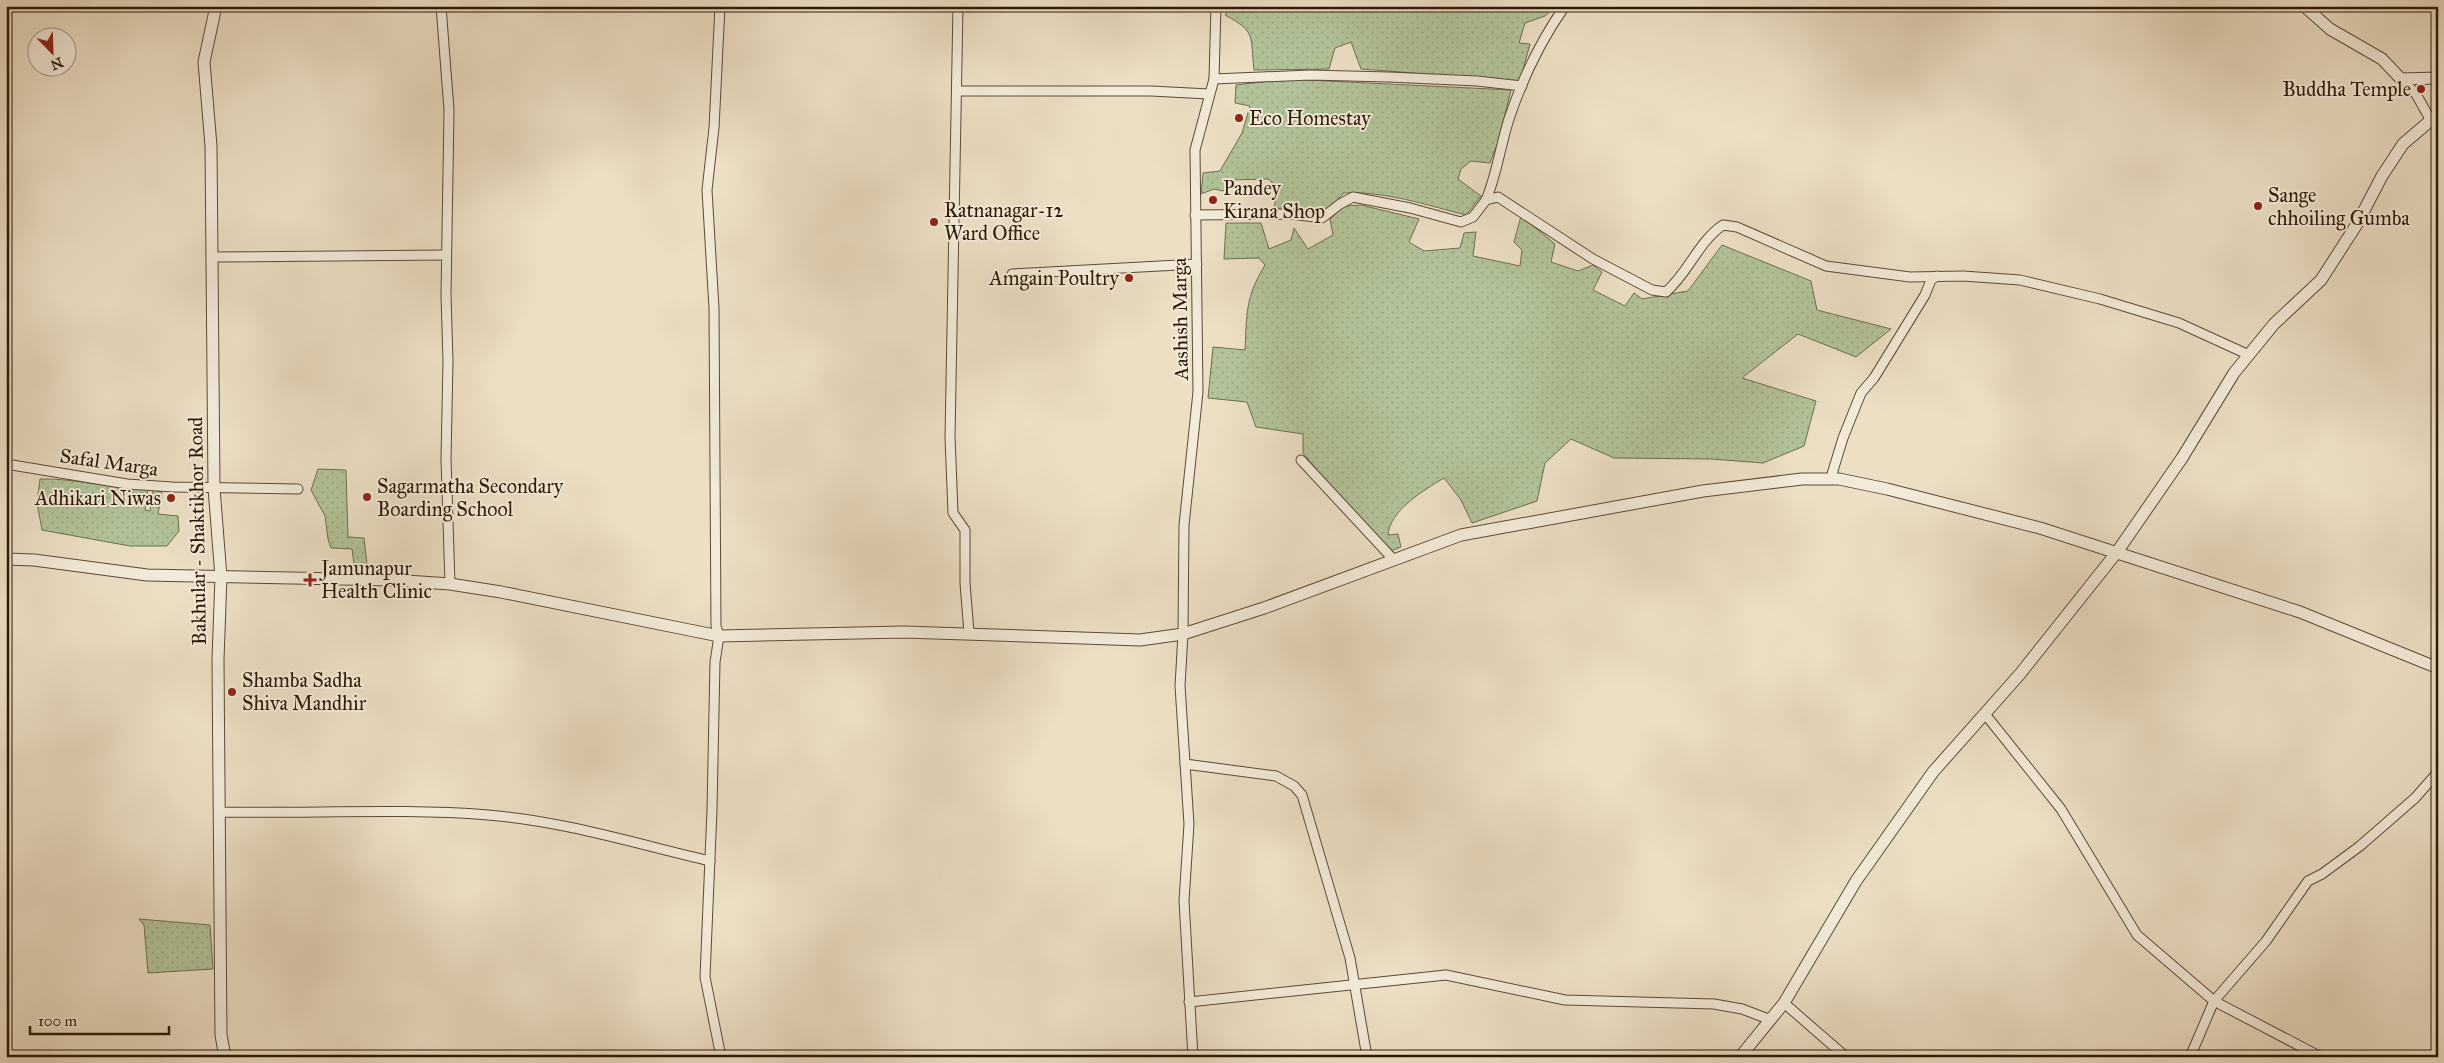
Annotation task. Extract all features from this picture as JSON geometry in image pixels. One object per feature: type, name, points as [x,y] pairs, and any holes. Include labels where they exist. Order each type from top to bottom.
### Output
[{"type":"street","name":"Bakhular - Shaktikhor Road","points":[[216,6],[204,62],[211,146],[214,488],[221,577],[218,659],[219,812],[221,1035],[225,1057]]},
{"type":"street","points":[[441,6],[450,110],[446,255],[448,361],[446,459],[450,584]]},
{"type":"street","points":[[720,6],[714,128],[707,190],[714,308],[716,626],[719,636],[714,662],[710,861],[705,977],[721,1057]]},
{"type":"street","points":[[958,6],[958,91],[950,437],[953,513],[965,530],[965,584],[969,633]]},
{"type":"street","name":"Aashish Marga","points":[[1193,1057],[1184,901],[1189,824],[1180,686],[1183,634],[1184,525],[1198,392],[1195,150],[1214,79],[1216,6]]},
{"type":"street","points":[[1195,215],[1291,214],[1322,218],[1353,197],[1410,208],[1461,222],[1473,216],[1486,200],[1494,182],[1509,120],[1522,86],[1552,25],[1565,6]]},
{"type":"street","points":[[1740,1057],[1784,1003],[1862,873],[1934,772],[2020,674],[2117,552],[2182,458],[2234,374],[2274,324],[2322,280],[2357,224],[2382,176],[2403,144],[2434,117],[2416,94],[2382,59],[2330,29],[2304,6]]},
{"type":"street","points":[[1214,79],[1310,75],[1389,76],[1478,81],[1522,86]]},
{"type":"street","points":[[2401,79],[2438,78]]},
{"type":"street","points":[[958,91],[1152,91],[1209,94]]},
{"type":"street","points":[[1486,200],[1498,197],[1592,259],[1652,290],[1666,292],[1676,284],[1710,234],[1723,224],[1737,226],[1826,266],[1910,276],[1963,276],[2020,280],[2100,299],[2179,323],[2249,355]]},
{"type":"street","points":[[213,257],[446,255]]},
{"type":"street","points":[[1012,274],[1197,264]]},
{"type":"street","points":[[1836,479],[1832,474],[1835,462],[1861,393],[1874,378],[1925,295],[1931,280],[1937,276]]},
{"type":"street","points":[[1301,460],[1393,559]]},
{"type":"street","name":"Safal Marga","points":[[6,464],[127,484],[298,489]]},
{"type":"street","points":[[6,559],[43,561],[147,575],[392,580],[450,584],[501,592],[719,636],[904,632],[1140,640],[1183,634],[1264,608],[1461,535],[1620,504],[1704,491],[1802,479],[1836,479],[1888,489],[2031,526],[2117,552],[2300,612],[2438,668]]},
{"type":"street","points":[[1984,714],[2061,809],[2137,935],[2214,1001],[2321,1057]]},
{"type":"street","points":[[1184,764],[1276,776],[1294,786],[1302,795],[1350,958],[1367,1057]]},
{"type":"street","points":[[2190,1057],[2214,1001],[2266,941],[2308,880],[2322,874],[2360,846],[2415,798],[2438,772]]},
{"type":"street","points":[[219,812],[448,813],[490,815],[548,824],[710,861]]},
{"type":"street","points":[[1189,1002],[1354,983],[1446,975],[1565,1000],[1714,1004],[1742,1009],[1771,1020]]},
{"type":"street","points":[[1784,1003],[1846,1057]]},
{"type":"green space","points":[[1249,6],[1556,6],[1545,16],[1525,23],[1519,43],[1530,44],[1520,81],[1361,69],[1351,42],[1335,48],[1329,69],[1254,70],[1250,36],[1242,26],[1225,15],[1229,10],[1248,9]]},
{"type":"green space","points":[[1287,79],[1511,90],[1498,142],[1490,163],[1471,161],[1461,169],[1458,179],[1481,196],[1466,215],[1390,196],[1359,193],[1344,193],[1324,213],[1302,209],[1274,208],[1277,193],[1272,190],[1272,182],[1268,179],[1231,180],[1229,187],[1223,191],[1214,189],[1201,194],[1203,173],[1220,171],[1242,133],[1250,106],[1235,103],[1236,85]]},
{"type":"green space","points":[[1361,205],[1419,219],[1409,242],[1424,251],[1460,248],[1464,233],[1476,232],[1473,256],[1520,266],[1522,250],[1514,242],[1521,216],[1555,244],[1551,262],[1578,271],[1593,265],[1602,272],[1593,290],[1625,306],[1634,293],[1642,299],[1688,291],[1722,245],[1811,281],[1817,310],[1891,329],[1856,357],[1798,334],[1742,378],[1816,401],[1804,446],[1763,463],[1712,459],[1614,458],[1571,439],[1545,463],[1537,501],[1472,523],[1461,500],[1444,478],[1427,488],[1401,509],[1390,526],[1388,535],[1398,534],[1401,547],[1386,553],[1303,453],[1303,434],[1256,427],[1247,402],[1208,398],[1213,347],[1245,350],[1250,297],[1265,265],[1259,258],[1224,259],[1226,223],[1261,223],[1269,249],[1291,240],[1294,228],[1308,249],[1333,235],[1330,219],[1344,206]]},
{"type":"green space","points":[[318,469],[346,470],[348,537],[364,538],[368,572],[349,574],[354,564],[352,549],[331,548],[325,516],[311,490]]},
{"type":"green space","points":[[40,479],[148,489],[145,510],[150,511],[153,490],[162,492],[158,514],[178,516],[179,531],[167,546],[130,546],[42,530],[37,503]]},
{"type":"green space","points":[[139,919],[210,925],[213,969],[148,973],[144,925]]},
{"type":"place","name":"Buddha Temple","points":[[2421,89]]},
{"type":"place","name":"Eco Homestay","points":[[1239,118]]},
{"type":"place","name":"Pandey Kirana Shop","points":[[1213,200]]},
{"type":"place","name":"Sange chhoiling Gumba","points":[[2258,206]]},
{"type":"place","name":"Ratnanagar-12 Ward Office","points":[[934,222]]},
{"type":"place","name":"Amgain Poultry","points":[[1129,278]]},
{"type":"place","name":"Sagarmatha Secondary Boarding School","points":[[367,497]]},
{"type":"place","name":"Adhikari Niwas","points":[[171,498]]},
{"type":"place","name":"Jamunapur Health Clinic","points":[[310,580]]},
{"type":"place","name":"Shamba Sadha Shiva Mandhir","points":[[232,692]]}]
